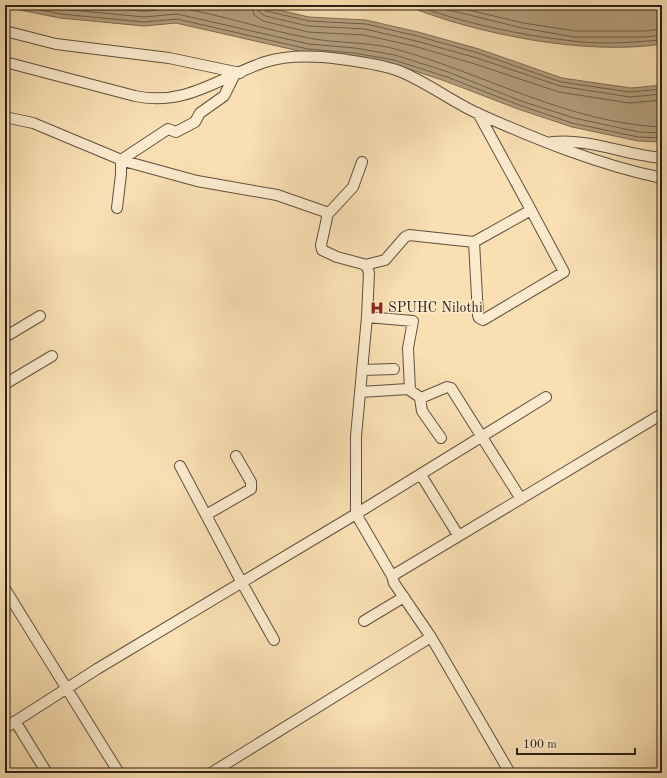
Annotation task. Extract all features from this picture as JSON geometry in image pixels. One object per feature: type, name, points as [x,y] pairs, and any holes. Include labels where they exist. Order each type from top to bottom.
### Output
[{"type":"street","points":[[5,31],[56,44],[169,58],[237,74]]},
{"type":"street","points":[[5,62],[120,93],[153,99],[186,94],[214,86],[265,62],[292,58],[325,57],[374,64],[400,72],[478,113],[549,142],[604,162],[662,178]]},
{"type":"street","points":[[121,160],[168,130],[176,132],[195,122],[200,113],[224,96],[237,74]]},
{"type":"street","points":[[474,242],[478,315],[479,318],[483,320],[564,272],[478,113]]},
{"type":"street","points":[[5,117],[33,123],[121,160],[197,181],[277,195],[322,209],[327,215]]},
{"type":"street","points":[[549,142],[573,140],[642,156],[662,158]]},
{"type":"street","points":[[117,208],[121,160]]},
{"type":"street","points":[[362,162],[353,188],[327,215],[320,245],[322,250],[337,257],[365,265],[385,260],[405,237],[409,235],[474,242],[531,210]]},
{"type":"street","points":[[365,265],[369,273],[367,317],[355,456],[356,514],[394,582],[431,637],[510,773]]},
{"type":"street","points":[[5,337],[40,316]]},
{"type":"street","points":[[367,317],[413,321],[408,348],[410,390]]},
{"type":"street","points":[[5,384],[52,356]]},
{"type":"street","points":[[362,370],[394,369]]},
{"type":"street","points":[[420,398],[428,397],[446,387],[451,388],[521,499]]},
{"type":"street","points":[[360,392],[404,389],[410,390],[420,398],[422,411],[441,438]]},
{"type":"street","points":[[5,728],[421,475],[546,397]]},
{"type":"street","points":[[392,576],[458,535],[662,414]]},
{"type":"street","points":[[206,515],[251,489],[251,482],[236,456]]},
{"type":"street","points":[[180,466],[274,640]]},
{"type":"street","points":[[421,475],[458,535]]},
{"type":"street","points":[[5,589],[119,773]]},
{"type":"street","points":[[364,621],[404,597]]},
{"type":"street","points":[[211,773],[431,637]]},
{"type":"street","points":[[15,721],[46,773]]},
{"type":"water","points":[[5,5],[257,5],[309,17],[366,20],[418,32],[479,49],[562,78],[631,88],[662,85],[662,142],[638,141],[572,127],[394,64],[308,53],[176,23],[144,26],[60,18],[5,7]]},
{"type":"water","points":[[405,5],[662,5],[662,44],[632,47],[600,47],[566,45],[532,40],[464,25]]},
{"type":"place","name":"SPUHC Nilothi","points":[[377,308]]}]
